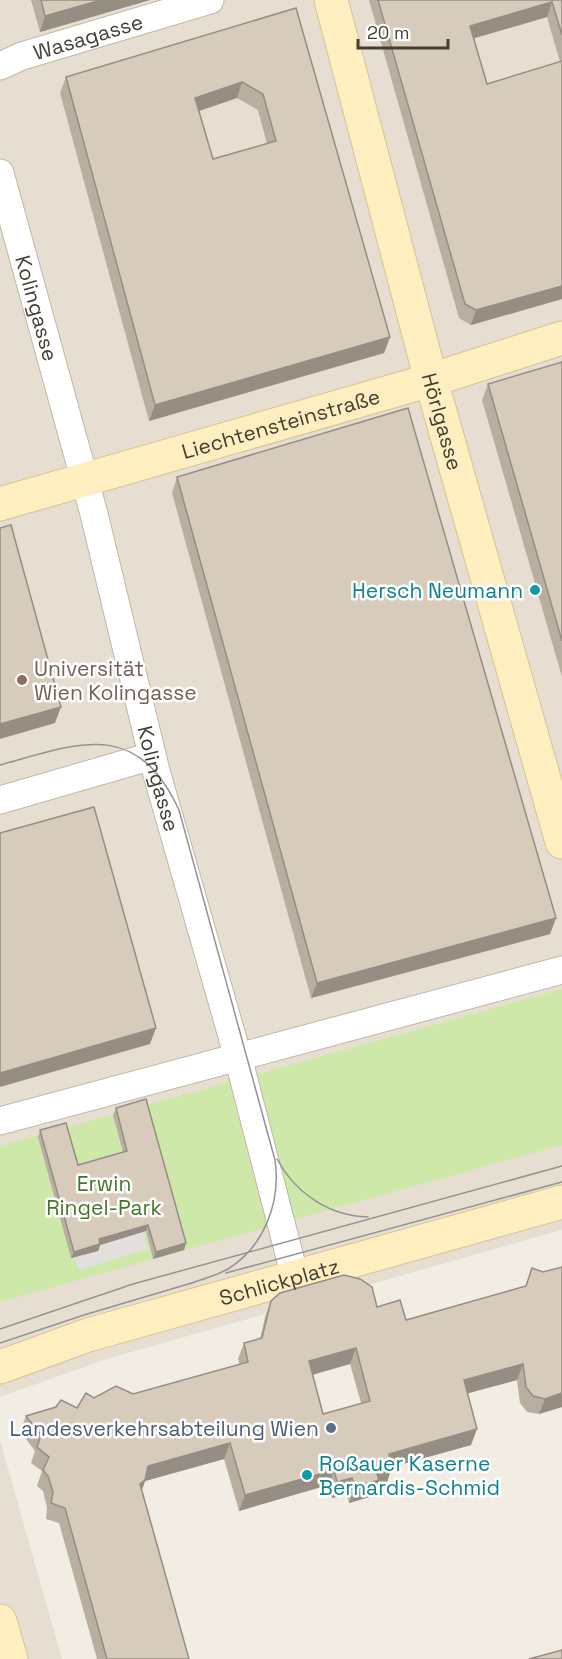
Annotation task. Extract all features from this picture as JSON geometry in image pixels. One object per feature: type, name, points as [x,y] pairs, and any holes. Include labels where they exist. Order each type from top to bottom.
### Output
[{"type":"street","name":"Wasagasse","points":[[0,66],[22,56],[210,0]]},
{"type":"street","name":"Hörlgasse","points":[[331,0],[431,380],[562,842]]},
{"type":"street","name":"Kolingasse","points":[[0,173],[85,479],[153,756],[238,1057],[295,1277]]},
{"type":"street","name":"Liechtensteinstraße","points":[[13,500],[431,380],[562,338]]},
{"type":"street","points":[[0,800],[153,756]]},
{"type":"street","points":[[0,1121],[562,970]]},
{"type":"street","name":"Schlickplatz","points":[[0,1368],[88,1335],[562,1202]]},
{"type":"street","points":[[0,1621],[11,1659]]},
{"type":"shaded area","points":[[0,0],[562,0],[562,1230],[107,1359],[0,1397]]},
{"type":"shaded area","points":[[123,1152],[148,1249],[79,1270],[74,1258],[101,1249],[77,1164]]},
{"type":"shaded area","points":[[0,1440],[62,1659],[0,1659]]},
{"type":"green space","name":"Erwin Ringel-Park","points":[[562,989],[562,1145],[0,1302],[0,1146]]},
{"type":"building","points":[[41,0],[101,0],[45,16]]},
{"type":"building","points":[[378,0],[562,0],[562,35],[552,2],[470,26],[487,84],[562,61],[562,286],[476,310],[465,304]]},
{"type":"building","points":[[296,8],[390,337],[155,405],[66,77]],"holes":[[[242,82],[263,94],[276,141],[213,159],[195,98]]]},
{"type":"building","points":[[562,362],[562,641],[488,384]]},
{"type":"building","points":[[408,408],[556,918],[317,983],[177,477]]},
{"type":"building","name":"Universität Wien Kolingasse","points":[[11,525],[61,707],[0,724],[0,528]]},
{"type":"building","points":[[94,807],[156,1028],[0,1073],[0,833]]},
{"type":"building","points":[[146,1099],[186,1243],[156,1252],[148,1225],[99,1239],[100,1244],[74,1252],[40,1130],[66,1123],[78,1165],[127,1151],[116,1108]]},
{"type":"building","name":"Roßauer Kaserne Bernardis-Schmid","points":[[562,1267],[562,1393],[545,1399],[533,1396],[526,1387],[523,1364],[464,1380],[477,1429],[389,1454],[392,1466],[376,1471],[379,1480],[355,1487],[352,1478],[337,1482],[334,1470],[245,1495],[230,1443],[148,1466],[145,1480],[140,1484],[189,1659],[107,1659],[65,1508],[51,1503],[53,1492],[48,1476],[43,1470],[49,1457],[37,1447],[41,1435],[26,1416],[56,1407],[61,1400],[77,1408],[86,1393],[94,1398],[116,1386],[133,1394],[248,1362],[244,1343],[262,1338],[271,1301],[280,1293],[344,1275],[360,1279],[372,1287],[377,1307],[400,1300],[406,1320],[526,1286],[532,1268],[543,1272]],"holes":[[[356,1348],[370,1401],[323,1414],[309,1361]]]},
{"type":"building","points":[[562,1650],[562,1659],[529,1659]]},
{"type":"tram line","points":[[0,765],[80,745],[103,745],[125,750],[144,761],[162,781],[179,810],[275,1160],[276,1176],[273,1206],[268,1221],[252,1248],[228,1269],[189,1284]]},
{"type":"tram line","points":[[277,1159],[293,1182],[315,1200],[340,1212],[368,1217]]},
{"type":"tram line","points":[[0,1329],[133,1284],[562,1166]]},
{"type":"tram line","points":[[226,1273],[562,1182]]},
{"type":"tram line","points":[[0,1343],[195,1282]]},
{"type":"place","name":"Hersch Neumann","points":[[535,590]]},
{"type":"place","name":"Universität Wien Kolingasse","points":[[22,680]]},
{"type":"place","name":"Landesverkehrsabteilung Wien","points":[[331,1428]]},
{"type":"place","name":"Roßauer Kaserne Bernardis-Schmid","points":[[307,1475]]}]
